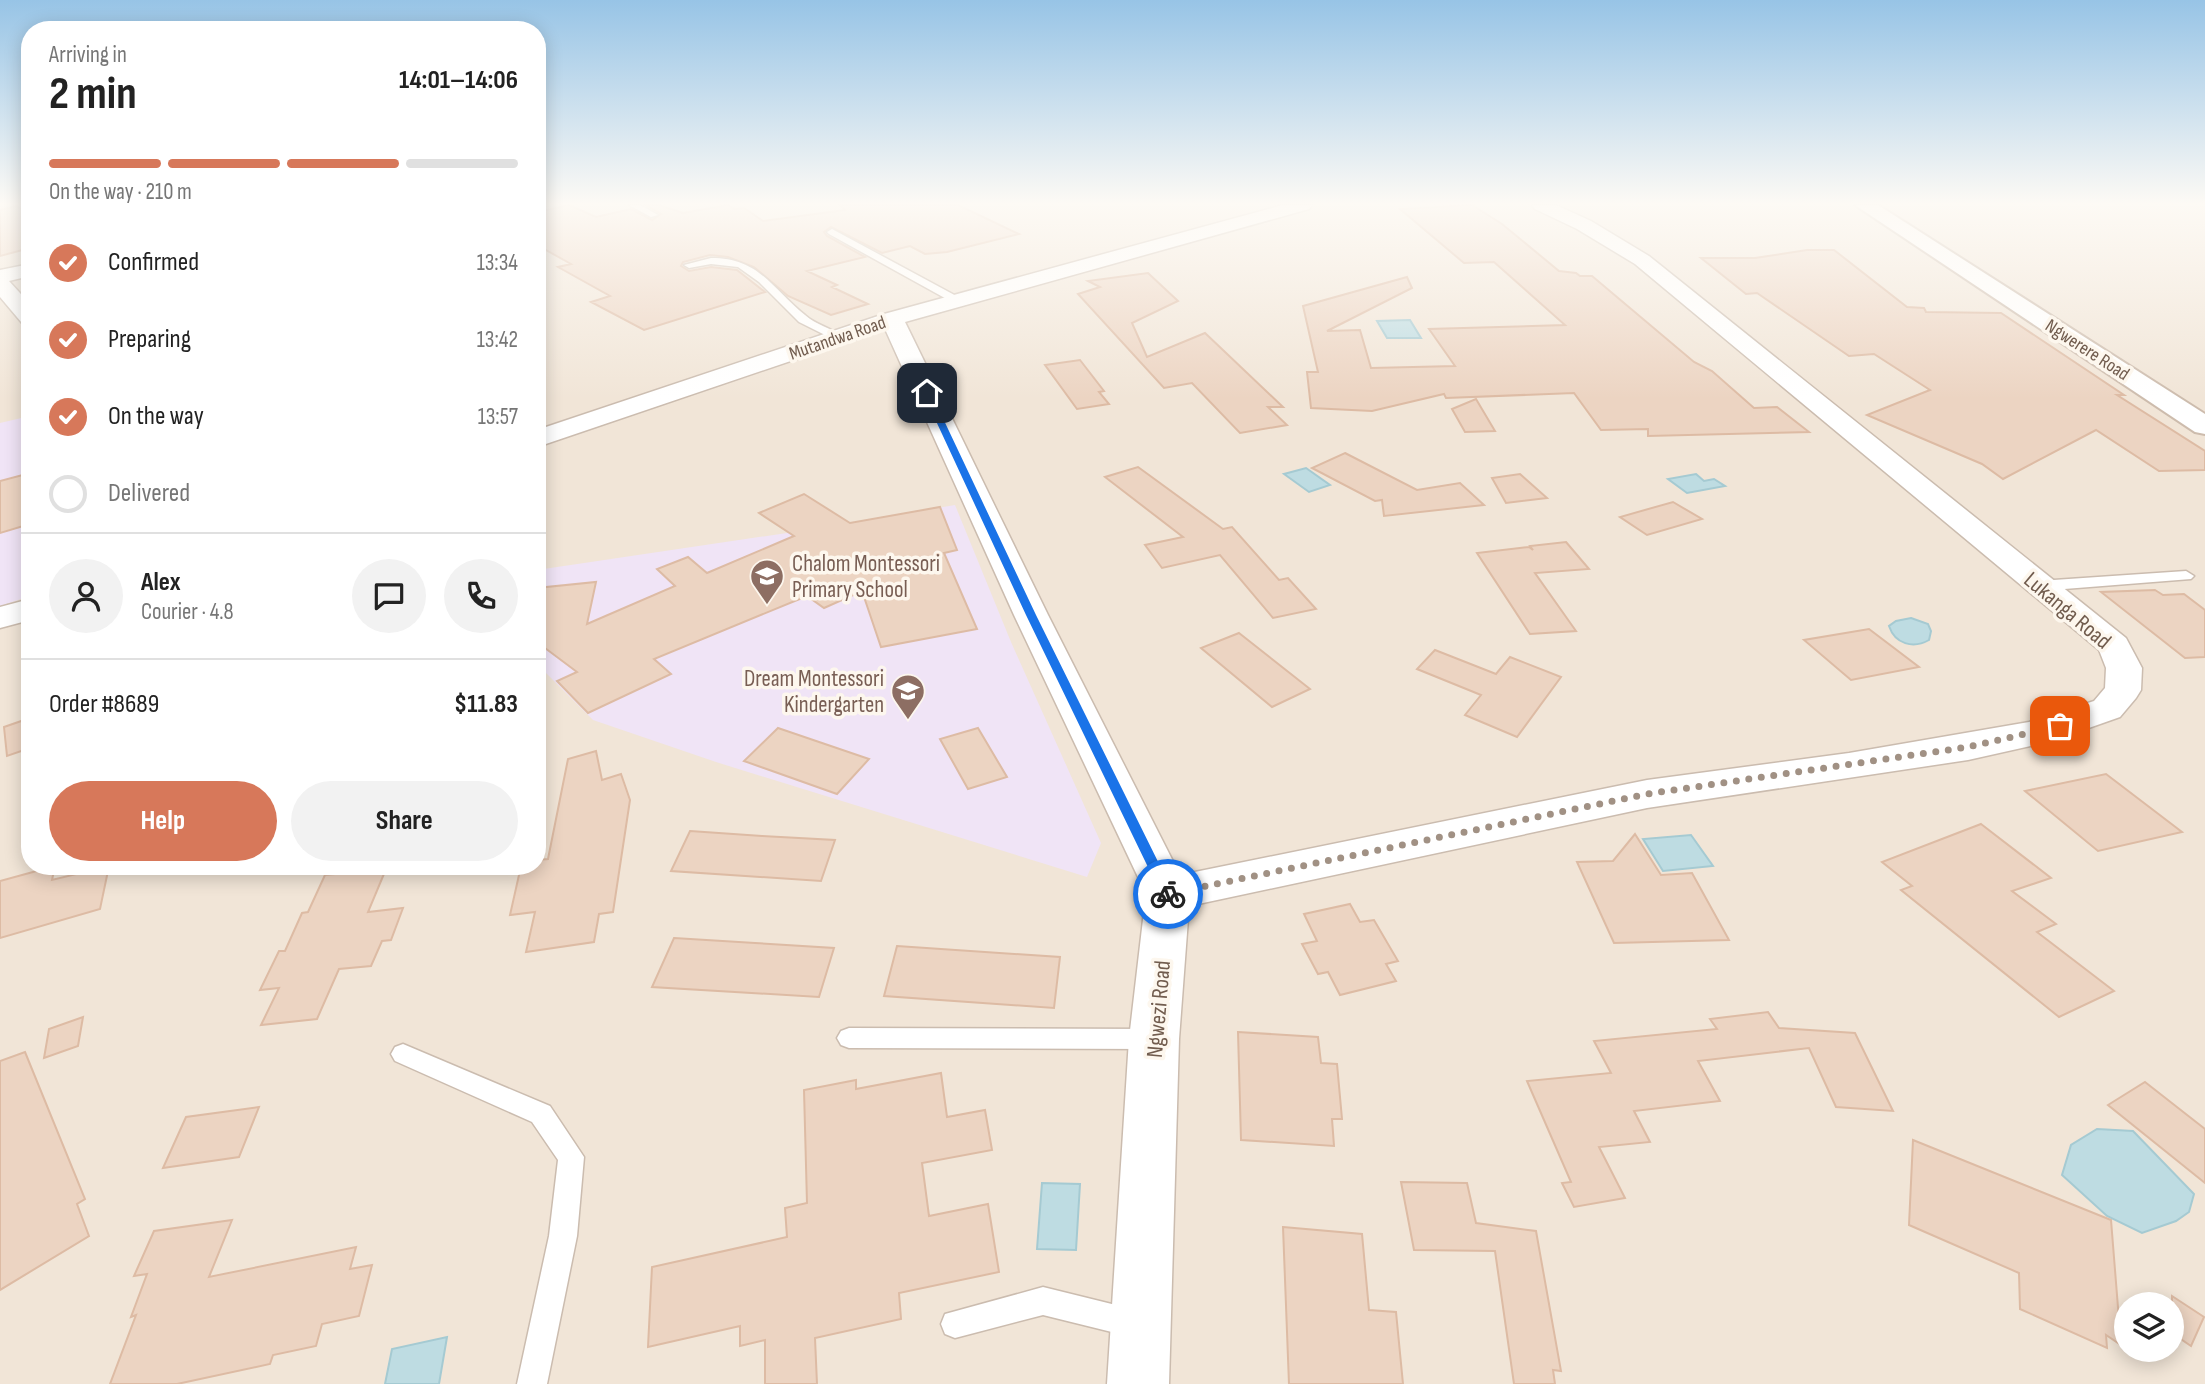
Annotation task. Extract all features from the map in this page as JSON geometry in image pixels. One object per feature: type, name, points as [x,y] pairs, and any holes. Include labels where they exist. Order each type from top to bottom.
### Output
[{"type":"street","name":"Mutandwa Road","points":[[546,436],[892,319],[1068,270]]},
{"type":"street","name":"Lukanga Road","points":[[1168,894],[1647,794],[1968,747],[2035,733],[2107,709],[2123,690],[2124,668],[2114,645],[1654,270]]},
{"type":"street","name":"Ngwerere Road","points":[[1964,270],[2205,426]]},
{"type":"street","points":[[0,275],[21,272]]},
{"type":"street","points":[[0,284],[21,308]]},
{"type":"street","points":[[892,319],[1037,627],[1168,894]]},
{"type":"street","points":[[0,618],[21,612]]},
{"type":"street","name":"Ngwezi Road","points":[[1138,1384],[1154,1039],[1168,894]]},
{"type":"lane","points":[[749,270],[768,284],[799,317],[837,337]]},
{"type":"lane","points":[[900,270],[957,300]]},
{"type":"lane","points":[[2039,586],[2186,576]]},
{"type":"lane","points":[[849,1038],[1154,1039]]},
{"type":"lane","points":[[403,1054],[541,1114],[571,1157],[563,1236],[533,1384]]},
{"type":"lane","points":[[955,1324],[1043,1301],[1142,1326]]},
{"type":"shaded area","points":[[0,270],[21,270],[21,875],[546,875],[546,270],[2205,270],[2205,1384],[0,1384]]},
{"type":"shaded area","points":[[21,418],[21,599],[0,606],[0,423]]},
{"type":"shaded area","name":"Chalom Montessori Primary School","points":[[955,505],[1011,642],[1101,843],[1087,877],[716,762],[593,720],[546,673],[546,569]]},
{"type":"water","points":[[1410,320],[1421,338],[1387,338],[1377,321]]},
{"type":"water","points":[[1306,468],[1330,485],[1309,492],[1284,474]]},
{"type":"water","points":[[1696,474],[1704,481],[1714,479],[1725,486],[1687,493],[1668,479]]},
{"type":"water","points":[[1911,618],[1928,624],[1931,631],[1929,640],[1911,644],[1896,637],[1889,626],[1896,621]]},
{"type":"water","points":[[1691,835],[1713,866],[1663,871],[1643,839]]},
{"type":"water","points":[[2097,1129],[2133,1131],[2194,1194],[2189,1212],[2176,1221],[2142,1233],[2107,1216],[2062,1175],[2071,1145]]},
{"type":"water","points":[[1042,1183],[1080,1184],[1076,1250],[1037,1249]]},
{"type":"water","points":[[447,1337],[439,1384],[385,1384],[392,1349]]},
{"type":"building","points":[[563,270],[733,270],[765,292],[644,330],[591,302],[610,296]]},
{"type":"building","points":[[757,270],[813,270],[807,271],[837,285],[832,287],[868,304],[831,315],[788,296]]},
{"type":"building","points":[[1503,270],[1557,270],[1580,276],[1592,276],[1694,362],[1712,371],[1754,408],[1777,407],[1809,432],[1648,436],[1648,429],[1601,430],[1574,393],[1446,398],[1444,394],[1372,411],[1311,408],[1307,372],[1318,372],[1303,306],[1407,277],[1412,288],[1327,331],[1360,330],[1371,368],[1455,366],[1429,329],[1565,325]]},
{"type":"building","points":[[1715,270],[1859,270],[1907,307],[1924,308],[1926,312],[2001,313],[2124,395],[2117,395],[2205,451],[2205,470],[2159,471],[2096,430],[2003,479],[1982,464],[1867,415],[1930,390],[1874,354],[1849,356],[1757,293],[1746,294]]},
{"type":"building","points":[[1148,273],[1178,301],[1132,323],[1147,357],[1205,333],[1283,407],[1268,407],[1287,425],[1240,433],[1192,383],[1164,388],[1078,294],[1100,287],[1088,281]]},
{"type":"building","points":[[1080,360],[1104,391],[1099,392],[1109,404],[1077,409],[1045,365]]},
{"type":"building","points":[[1476,399],[1495,431],[1465,432],[1452,409]]},
{"type":"building","points":[[1345,453],[1417,490],[1460,483],[1484,505],[1384,516],[1382,500],[1375,501],[1312,468]]},
{"type":"building","points":[[1138,467],[1223,529],[1232,527],[1279,580],[1288,578],[1316,609],[1273,618],[1220,555],[1162,568],[1145,545],[1183,537],[1105,477]]},
{"type":"building","points":[[1520,474],[1547,498],[1506,503],[1492,478]]},
{"type":"building","points":[[21,475],[21,527],[0,533],[0,481]]},
{"type":"building","points":[[804,494],[850,523],[940,507],[957,550],[944,553],[977,629],[881,647],[862,591],[824,608],[807,596],[654,659],[671,674],[588,713],[557,681],[577,672],[546,649],[546,587],[596,582],[587,624],[675,586],[657,569],[688,557],[707,573],[794,536],[759,513]]},
{"type":"building","points":[[1673,502],[1702,519],[1647,535],[1620,517]]},
{"type":"building","points":[[1566,542],[1589,569],[1535,573],[1576,631],[1530,634],[1477,553],[1529,547],[1533,550],[1530,546]]},
{"type":"building","points":[[2155,590],[2163,595],[2184,594],[2205,610],[2205,657],[2185,658],[2101,592]]},
{"type":"building","points":[[1869,629],[1919,667],[1851,680],[1804,640]]},
{"type":"building","points":[[1239,633],[1310,689],[1272,707],[1201,648]]},
{"type":"building","points":[[1435,650],[1496,674],[1510,657],[1561,677],[1517,737],[1465,715],[1481,695],[1417,669]]},
{"type":"building","points":[[21,721],[21,751],[7,756],[4,727]]},
{"type":"building","points":[[778,728],[869,759],[837,794],[744,761]]},
{"type":"building","points":[[978,728],[1007,777],[968,789],[940,739]]},
{"type":"building","points":[[596,751],[602,780],[621,774],[630,800],[613,912],[599,914],[594,942],[526,952],[535,912],[510,915],[519,875],[546,875],[546,859],[568,759]]},
{"type":"building","points":[[2106,774],[2182,832],[2098,851],[2025,791]]},
{"type":"building","points":[[1981,824],[2051,878],[2012,891],[2056,924],[2037,932],[2114,991],[2059,1017],[1901,890],[1912,886],[1882,862]]},
{"type":"building","points":[[690,831],[835,840],[821,881],[671,871]]},
{"type":"building","points":[[1635,834],[1661,875],[1692,873],[1729,940],[1614,943],[1577,862],[1613,861]]},
{"type":"building","points":[[22,875],[53,875],[52,880],[72,875],[107,875],[100,909],[0,938],[0,881]]},
{"type":"building","points":[[325,875],[383,875],[368,912],[403,908],[391,940],[382,941],[371,966],[339,969],[317,1019],[261,1025],[279,988],[260,990],[279,951],[285,951],[302,913],[308,912]]},
{"type":"building","points":[[1350,904],[1360,922],[1374,920],[1398,961],[1386,964],[1396,981],[1340,995],[1328,972],[1318,974],[1302,944],[1317,941],[1304,914]]},
{"type":"building","points":[[674,938],[834,948],[819,997],[652,987]]},
{"type":"building","points":[[897,946],[1060,957],[1054,1008],[884,996]]},
{"type":"building","points":[[1768,1012],[1779,1028],[1855,1033],[1893,1111],[1836,1107],[1809,1048],[1698,1061],[1720,1101],[1634,1111],[1650,1142],[1599,1147],[1625,1198],[1574,1207],[1562,1183],[1571,1182],[1527,1081],[1611,1073],[1594,1041],[1717,1029],[1710,1019]]},
{"type":"building","points":[[83,1017],[78,1046],[44,1058],[49,1029]]},
{"type":"building","points":[[1238,1032],[1318,1037],[1321,1063],[1337,1064],[1342,1119],[1332,1119],[1334,1146],[1241,1140]]},
{"type":"building","points":[[25,1052],[85,1199],[77,1204],[89,1236],[0,1290],[0,1061]]},
{"type":"building","points":[[941,1073],[947,1117],[985,1110],[992,1150],[922,1163],[929,1216],[988,1204],[999,1272],[899,1293],[901,1319],[815,1338],[817,1384],[765,1384],[765,1340],[740,1346],[740,1326],[648,1347],[652,1267],[787,1237],[785,1208],[807,1203],[804,1090],[856,1080],[856,1089]]},
{"type":"building","points":[[2145,1082],[2205,1129],[2205,1183],[2108,1105]]},
{"type":"building","points":[[259,1107],[239,1157],[163,1168],[186,1117]]},
{"type":"building","points":[[1913,1140],[2111,1220],[2117,1292],[2114,1292],[2114,1340],[2106,1335],[2107,1348],[2020,1309],[2019,1273],[1909,1225]]},
{"type":"building","points":[[1401,1182],[1467,1183],[1476,1223],[1536,1231],[1561,1371],[1553,1370],[1555,1384],[1514,1384],[1495,1251],[1414,1250]]},
{"type":"building","points":[[232,1220],[209,1277],[356,1247],[350,1269],[372,1265],[359,1316],[322,1324],[316,1346],[273,1355],[270,1364],[177,1384],[110,1384],[136,1315],[131,1317],[147,1274],[134,1276],[154,1231]]},
{"type":"building","points":[[1283,1227],[1362,1234],[1369,1310],[1396,1312],[1403,1384],[1289,1384]]},
{"type":"building","points":[[2184,1304],[2204,1317],[2191,1346],[2184,1341]]},
{"type":"way so far","points":[[1168,894],[1647,794],[1968,747],[2060,726]]},
{"type":"place","name":"Chalom Montessori Primary School","points":[[767,606]]},
{"type":"place","name":"Dream Montessori Kindergarten","points":[[908,721]]},
{"type":"route","points":[[927,393],[1031,615],[1168,894]]}]
